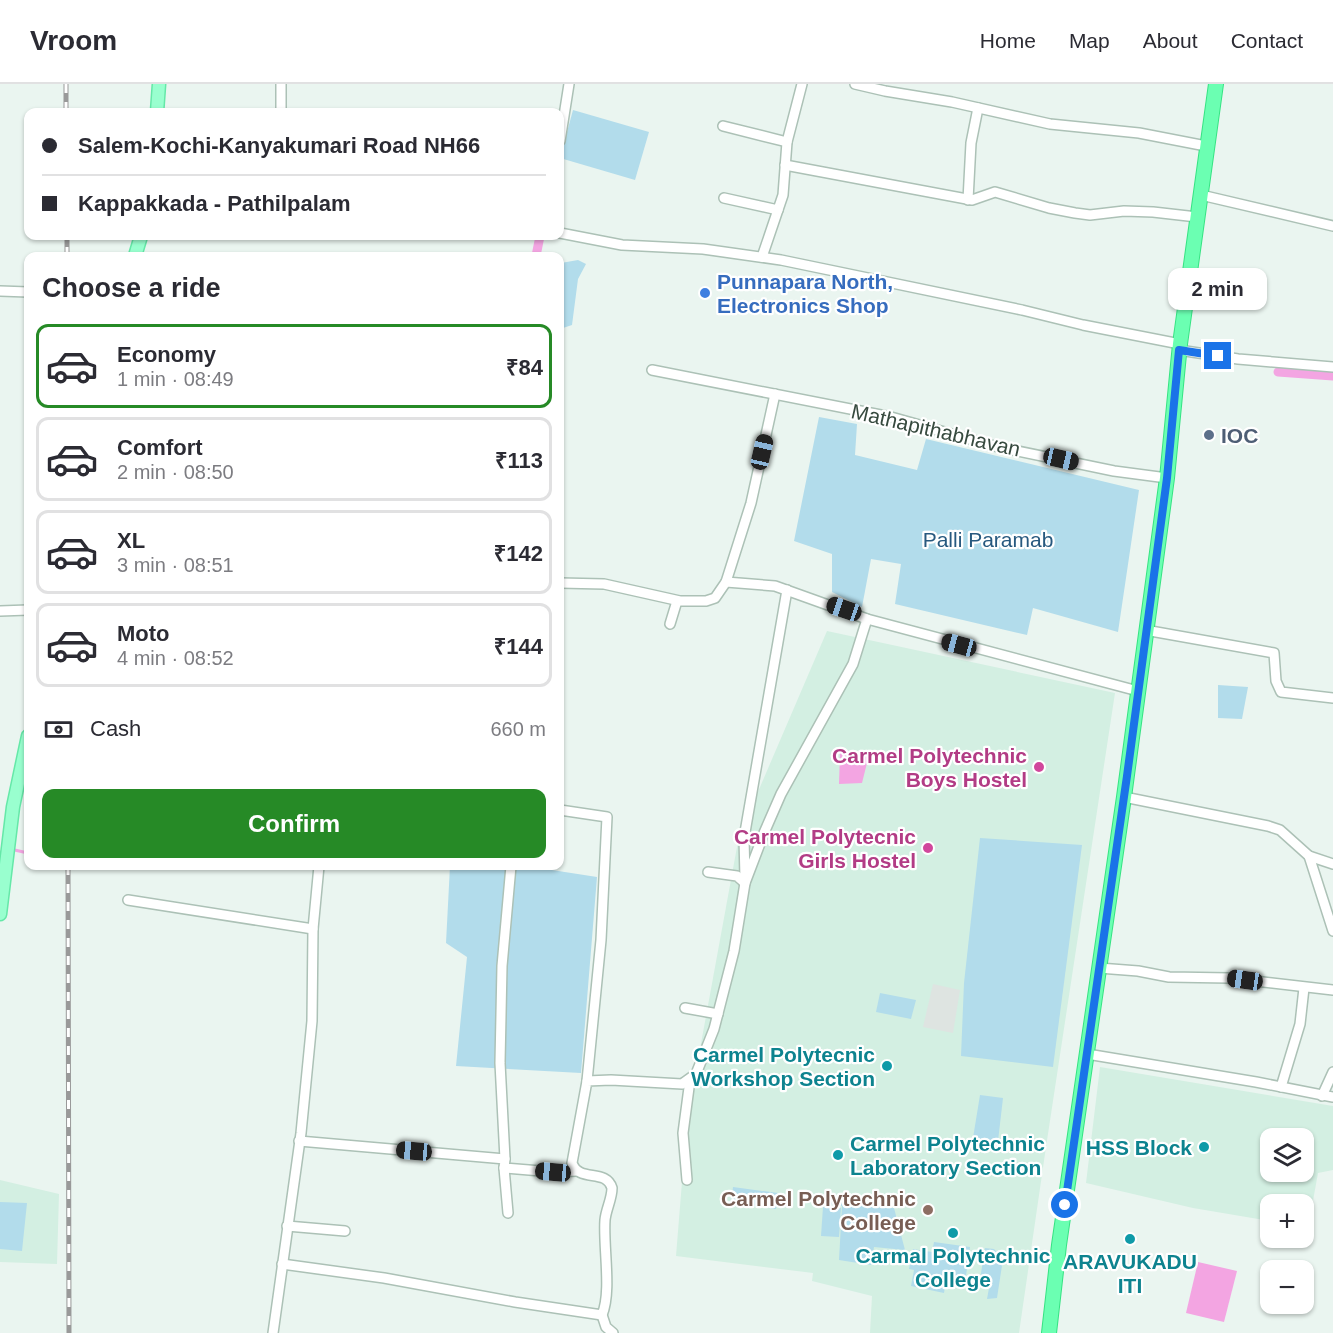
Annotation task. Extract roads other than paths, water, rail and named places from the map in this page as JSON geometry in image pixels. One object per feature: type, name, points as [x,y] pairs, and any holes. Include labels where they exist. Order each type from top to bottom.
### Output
[{"type":"highway","points":[[1049,1333],[1059,1245],[1167,478],[1180,347],[1216,84]]},
{"type":"main road","points":[[157,108],[159,84]]},
{"type":"main road","points":[[0,914],[13,807],[24,755]]},
{"type":"street","points":[[280,84],[280,108]]},
{"type":"street","points":[[564,116],[569,84]]},
{"type":"street","points":[[762,257],[783,195],[787,142],[802,84]]},
{"type":"street","points":[[855,84],[1050,124],[1139,133],[1206,146]]},
{"type":"street","points":[[968,200],[972,143],[978,108]]},
{"type":"street","points":[[723,126],[787,142]]},
{"type":"street","points":[[785,165],[968,200],[995,192],[1049,208],[1090,215],[1124,211],[1197,217]]},
{"type":"street","points":[[1201,195],[1333,226]]},
{"type":"street","points":[[724,198],[778,210]]},
{"type":"street","points":[[564,234],[622,245],[703,249],[762,257],[966,298],[1238,359],[1333,367]]},
{"type":"street","points":[[0,291],[24,292]]},
{"type":"street","name":"Mathapithabhavan","points":[[652,370],[891,417],[998,447],[1122,472],[1167,478]]},
{"type":"street","points":[[564,583],[604,584],[677,601],[697,602],[715,598],[726,582],[751,503],[776,393]]},
{"type":"street","points":[[726,582],[775,586],[867,619],[1138,691]]},
{"type":"street","points":[[587,1082],[610,1080],[682,1084],[696,1074],[701,1062],[718,1014],[734,951],[745,883],[744,838],[787,590]]},
{"type":"street","points":[[670,624],[677,601]]},
{"type":"street","points":[[0,611],[24,610]]},
{"type":"street","points":[[745,883],[781,794],[853,664],[867,619]]},
{"type":"street","points":[[1145,630],[1275,653],[1276,681],[1281,692],[1333,698]]},
{"type":"street","points":[[1124,796],[1268,826],[1287,836],[1309,856],[1333,864]]},
{"type":"street","points":[[564,811],[607,817],[601,940],[587,1082],[572,1163],[577,1171]]},
{"type":"street","points":[[1309,856],[1333,931]]},
{"type":"street","points":[[273,1333],[299,1141],[312,1021],[313,929],[319,870]]},
{"type":"street","points":[[508,1213],[500,1063],[502,977],[511,870]]},
{"type":"street","points":[[708,872],[737,876],[745,883]]},
{"type":"street","points":[[128,900],[199,909],[313,929]]},
{"type":"street","points":[[1099,968],[1138,971],[1169,977],[1229,978],[1333,990]]},
{"type":"street","points":[[1281,1087],[1300,1024],[1304,988]]},
{"type":"street","points":[[685,1008],[718,1014]]},
{"type":"street","points":[[1087,1054],[1333,1097]]},
{"type":"street","points":[[1322,1096],[1333,1072]]},
{"type":"street","points":[[687,1180],[683,1132],[690,1080]]},
{"type":"street","points":[[299,1141],[505,1163],[553,1172],[577,1171],[608,1180],[612,1188],[605,1217],[606,1288],[602,1314],[606,1327],[613,1333]]},
{"type":"street","points":[[287,1226],[345,1231]]},
{"type":"street","points":[[282,1264],[384,1278],[515,1302],[602,1314]]},
{"type":"waterway","points":[[537,252],[539,240]]},
{"type":"waterway","points":[[1278,372],[1333,376]]},
{"type":"waterway","points":[[10,849],[24,852]]},
{"type":"railway","points":[[66,84],[66,108]]},
{"type":"railway","points":[[67,240],[67,252]]},
{"type":"railway","points":[[68,870],[69,1333]]},
{"type":"place","name":"Punnapara North, Electronics Shop","points":[[705,293]]},
{"type":"place","name":"IOC","points":[[1209,435]]},
{"type":"place","name":"Carmel Polytechnic Boys Hostel","points":[[1039,767]]},
{"type":"place","name":"Carmel Polytecnic Girls Hostel","points":[[928,848]]},
{"type":"place","name":"Carmel Polytecnic Workshop Section","points":[[887,1066]]},
{"type":"place","name":"HSS Block","points":[[1204,1147]]},
{"type":"place","name":"Carmel Polytechnic Laboratory Section","points":[[838,1155]]},
{"type":"place","name":"Carmel Polytechnic College","points":[[928,1210]]},
{"type":"place","name":"Carmal Polytechnic College","points":[[953,1233]]},
{"type":"place","name":"ARAVUKADU ITI","points":[[1130,1239]]},
{"type":"park label","name":"Palli Paramab","points":[[988,539]]}]
